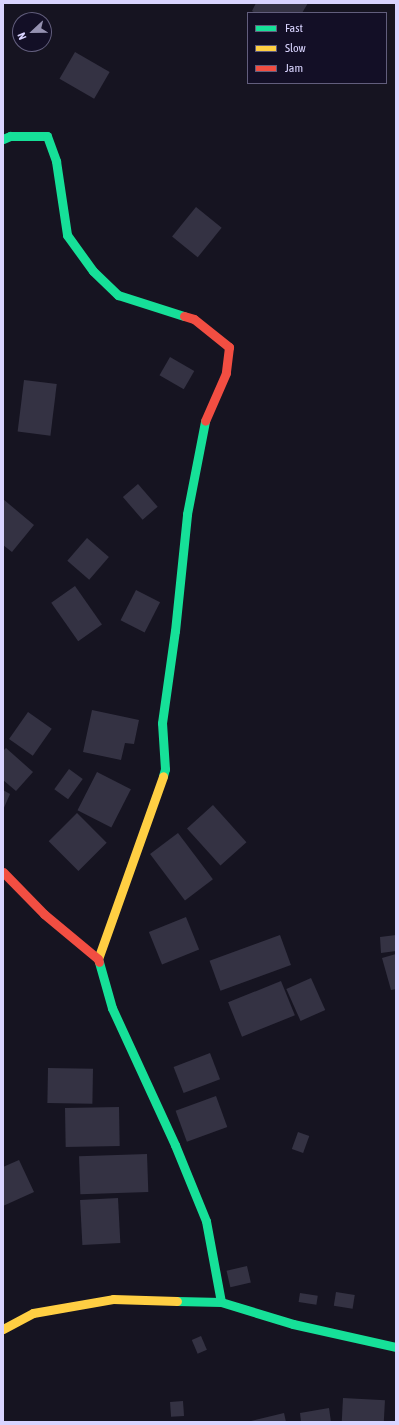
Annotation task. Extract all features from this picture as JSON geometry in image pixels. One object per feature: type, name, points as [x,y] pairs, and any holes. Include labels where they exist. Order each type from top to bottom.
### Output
[{"type":"street","points":[[3,139],[10,136],[47,136],[56,161],[67,235],[92,271],[118,296],[194,319],[229,347],[226,373],[204,423],[187,514],[175,631],[162,723],[165,769],[98,959]]},
{"type":"street","points":[[3,872],[44,914],[98,959],[112,1008],[176,1145],[206,1221],[221,1302]]},
{"type":"street","points":[[3,1329],[33,1313],[113,1299],[221,1302],[293,1324],[396,1346]]},
{"type":"building","points":[[256,3],[308,3],[303,12],[252,11]]},
{"type":"building","points":[[75,52],[110,72],[94,99],[60,79]]},
{"type":"building","points":[[196,207],[222,228],[198,257],[172,237]]},
{"type":"building","points":[[170,357],[194,371],[184,389],[160,375]]},
{"type":"building","points":[[24,380],[57,384],[50,436],[18,432]]},
{"type":"building","points":[[138,484],[158,507],[143,520],[123,497]]},
{"type":"building","points":[[3,499],[34,525],[12,552],[3,545]]},
{"type":"building","points":[[87,538],[109,557],[89,580],[67,561]]},
{"type":"building","points":[[75,586],[102,625],[78,641],[51,603]]},
{"type":"building","points":[[136,590],[160,602],[145,633],[121,620]]},
{"type":"building","points":[[92,710],[139,720],[134,744],[125,743],[121,760],[83,752]]},
{"type":"building","points":[[28,712],[52,729],[33,756],[9,739]]},
{"type":"building","points":[[6,748],[33,772],[16,791],[3,780],[3,751]]},
{"type":"building","points":[[69,769],[83,779],[68,799],[54,789]]},
{"type":"building","points":[[97,772],[131,789],[111,828],[77,810]]},
{"type":"building","points":[[3,790],[10,794],[3,810]]},
{"type":"building","points":[[213,805],[246,842],[220,866],[187,828]]},
{"type":"building","points":[[77,813],[107,843],[78,871],[49,841]]},
{"type":"building","points":[[178,833],[213,879],[185,900],[150,854]]},
{"type":"building","points":[[186,917],[199,949],[162,964],[149,932]]},
{"type":"building","points":[[280,935],[291,965],[220,991],[210,961]]},
{"type":"building","points":[[396,935],[396,951],[381,953],[380,937]]},
{"type":"building","points":[[396,954],[396,989],[391,990],[382,958]]},
{"type":"building","points":[[311,978],[325,1010],[301,1021],[286,989]]},
{"type":"building","points":[[281,981],[295,1015],[242,1037],[228,1002]]},
{"type":"building","points":[[210,1053],[220,1079],[184,1093],[174,1067]]},
{"type":"building","points":[[48,1068],[93,1069],[92,1104],[47,1103]]},
{"type":"building","points":[[216,1096],[227,1127],[187,1142],[176,1111]]},
{"type":"building","points":[[119,1107],[120,1146],[66,1147],[65,1108]]},
{"type":"building","points":[[298,1132],[309,1136],[303,1153],[292,1149]]},
{"type":"building","points":[[147,1154],[148,1192],[80,1194],[79,1156]]},
{"type":"building","points":[[19,1160],[34,1192],[3,1206],[3,1167]]},
{"type":"building","points":[[118,1198],[120,1243],[82,1245],[80,1200]]},
{"type":"building","points":[[247,1266],[251,1283],[230,1287],[227,1271]]},
{"type":"building","points":[[336,1292],[355,1295],[353,1309],[334,1306]]},
{"type":"building","points":[[300,1293],[318,1296],[316,1305],[299,1302]]},
{"type":"building","points":[[201,1336],[207,1350],[198,1354],[192,1340]]},
{"type":"building","points":[[343,1398],[385,1400],[384,1422],[342,1422]]},
{"type":"building","points":[[183,1401],[184,1416],[171,1417],[170,1402]]},
{"type":"building","points":[[329,1408],[331,1422],[301,1422],[300,1413]]},
{"type":"building","points":[[284,1413],[286,1422],[251,1422],[251,1421]]},
{"type":"traffic: fast","points":[[3,139],[10,136],[47,136],[56,161],[67,235],[93,271],[118,295],[184,316]]},
{"type":"traffic: fast","points":[[163,776],[165,769],[162,723],[175,631],[187,514],[205,421]]},
{"type":"traffic: fast","points":[[99,962],[112,1008],[175,1145],[206,1221],[221,1302]]},
{"type":"traffic: fast","points":[[177,1301],[221,1302],[293,1324],[396,1347]]},
{"type":"traffic: slow","points":[[98,959],[163,776]]},
{"type":"traffic: slow","points":[[3,1329],[33,1313],[113,1299],[177,1301]]},
{"type":"traffic: jam","points":[[184,316],[194,319],[229,347],[226,373],[205,421]]},
{"type":"traffic: jam","points":[[3,872],[44,914],[98,959],[99,962]]}]
